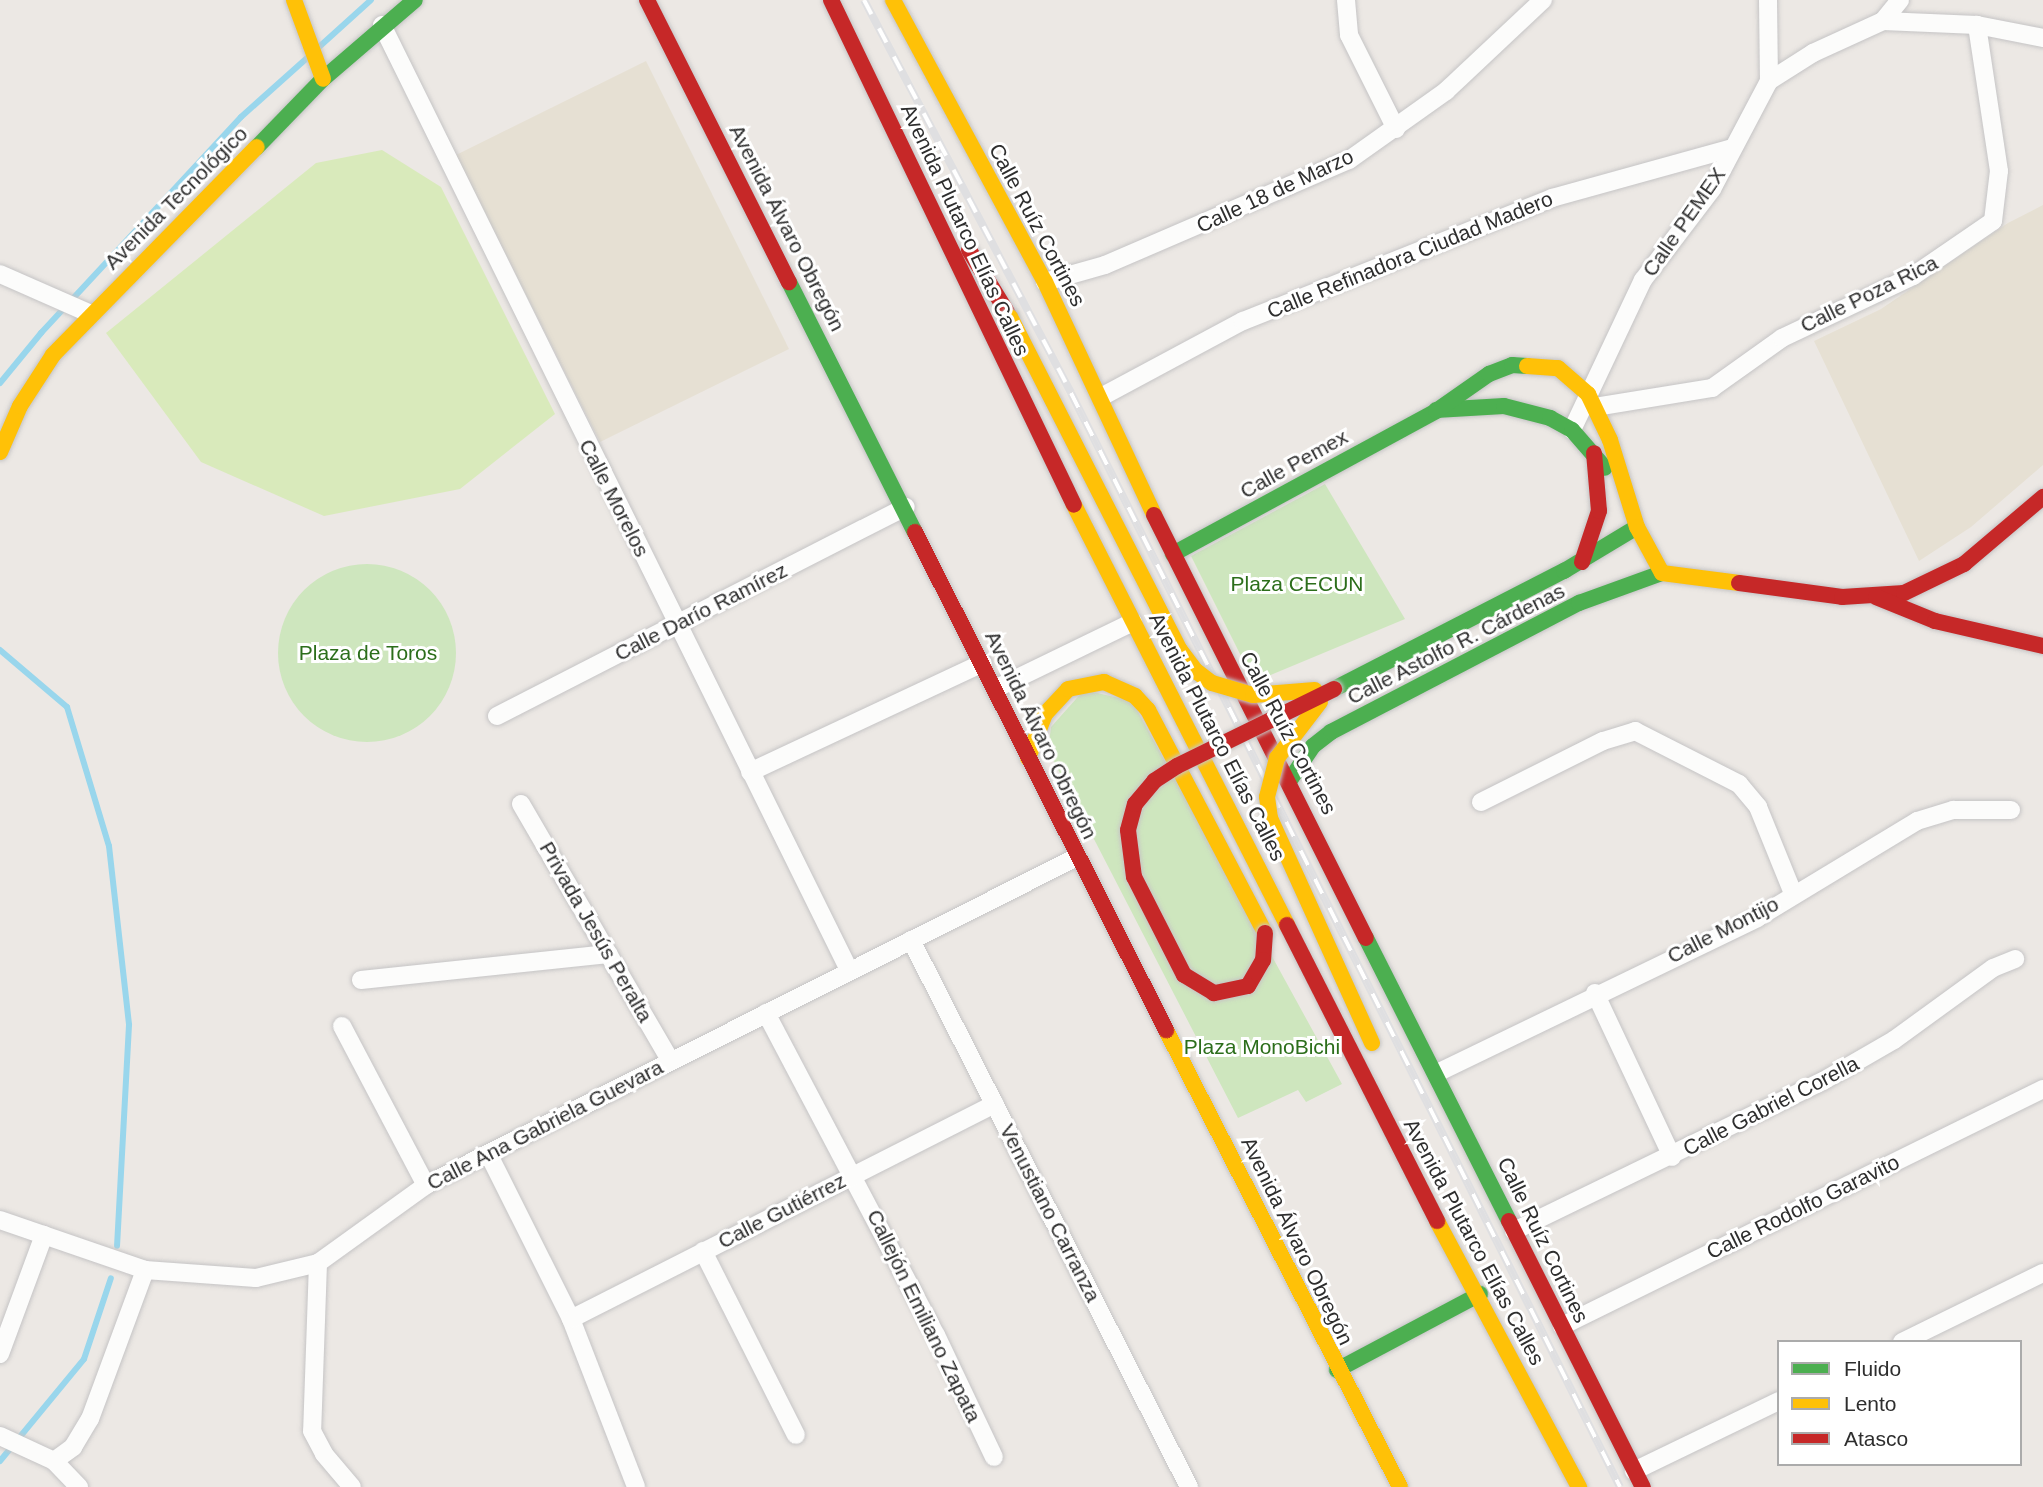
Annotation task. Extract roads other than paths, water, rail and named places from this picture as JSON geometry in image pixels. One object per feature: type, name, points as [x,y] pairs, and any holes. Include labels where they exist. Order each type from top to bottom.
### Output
[{"type":"main road","points":[[294,0],[323,79]]},
{"type":"main road","name":"Avenida Tecnológico","points":[[0,452],[34,382],[91,314],[323,79],[415,0]]},
{"type":"main road","name":"Avenida Álvaro Obregón","points":[[647,0],[997,688],[1077,857],[1236,1163],[1337,1370],[1400,1487]]},
{"type":"main road","name":"Avenida Plutarco Elías Calles","points":[[831,0],[894,123],[986,328],[1133,622],[1438,1223],[1480,1294],[1579,1487]]},
{"type":"main road","name":"Calle Ruíz Cortines","points":[[893,0],[1045,282],[1173,555],[1290,780],[1639,1479]]},
{"type":"main road","points":[[894,123],[1010,317],[1181,650],[1196,671],[1212,683],[1252,695],[1334,689]]},
{"type":"main road","points":[[1504,406],[1512,365],[1558,368],[1592,400],[1611,440],[1637,527],[1662,573]]},
{"type":"main road","name":"Calle Pemex","points":[[1173,555],[1436,411],[1489,374],[1512,365]]},
{"type":"main road","points":[[1436,411],[1504,406],[1550,418],[1572,430],[1594,453],[1625,494]]},
{"type":"main road","points":[[1582,562],[1599,511],[1594,453]]},
{"type":"main road","name":"Calle Astolfo R. Cárdenas","points":[[1290,780],[1312,746],[1331,732],[1579,603],[1662,573],[1842,597],[1904,593],[1951,573],[2002,536],[2043,497]]},
{"type":"main road","points":[[1028,758],[1045,715],[1068,689],[1086,682],[1104,682],[1135,695],[1148,710],[1265,933],[1264,960],[1248,986],[1214,993],[1198,987],[1184,975],[1134,877],[1128,830],[1135,804],[1154,781],[1177,766],[1334,689],[1564,572],[1637,527]]},
{"type":"main road","points":[[1874,596],[1935,621],[2043,646]]},
{"type":"main road","points":[[1334,689],[1285,742],[1270,776],[1267,797],[1277,837],[1374,1049]]},
{"type":"main road","points":[[1398,1105],[1433,1191],[1438,1223]]},
{"type":"main road","points":[[1337,1370],[1480,1294]]},
{"type":"street","points":[[1346,0],[1349,35],[1396,130]]},
{"type":"street","name":"Calle 18 de Marzo","points":[[1045,282],[1105,265],[1292,187],[1396,130],[1446,91],[1543,0]]},
{"type":"street","points":[[1768,0],[1769,81]]},
{"type":"street","name":"Calle PEMEX","points":[[1572,430],[1592,400],[1643,280],[1713,188],[1769,81],[1813,53],[1884,21],[1900,0]]},
{"type":"street","points":[[1884,21],[1976,25],[2043,38]]},
{"type":"street","name":"Calle Morelos","points":[[383,25],[849,970]]},
{"type":"street","name":"Calle Poza Rica","points":[[1592,400],[1712,388],[1782,338],[1913,276],[1993,220],[1999,171],[1976,25]]},
{"type":"street","name":"Calle Refinadora Ciudad Madero","points":[[1101,397],[1243,321],[1526,208],[1567,192],[1732,148]]},
{"type":"street","points":[[0,274],[91,314]]},
{"type":"street","name":"Calle Darío Ramírez","points":[[497,716],[905,508]]},
{"type":"street","points":[[997,688],[1133,622]]},
{"type":"street","points":[[750,772],[983,663]]},
{"type":"street","points":[[1481,802],[1603,741],[1635,731],[1739,784],[1758,807],[1793,893]]},
{"type":"street","name":"Privada Jesús Peralta","points":[[521,804],[670,1060]]},
{"type":"street","name":"Calle Montijo","points":[[1437,1073],[1595,993],[1757,918],[1793,893],[1917,821],[1953,810],[2011,810]]},
{"type":"street","name":"Calle Ana Gabriela Guevara","points":[[0,1220],[145,1270],[256,1278],[318,1263],[426,1185],[1077,857]]},
{"type":"street","name":"Venustiano Carranza","points":[[911,940],[1189,1487]]},
{"type":"street","points":[[361,980],[609,954]]},
{"type":"street","name":"Calle Gabriel Corella","points":[[1514,1231],[1672,1157],[1824,1081],[1894,1040],[1993,968],[2015,959]]},
{"type":"street","points":[[1595,993],[1672,1157]]},
{"type":"street","name":"Callejón Emiliano Zapata","points":[[766,1013],[854,1175],[993,1457]]},
{"type":"street","points":[[342,1026],[426,1185]]},
{"type":"street","name":"Calle Rodolfo Garavito","points":[[1562,1326],[2043,1089]]},
{"type":"street","name":"Calle Gutiérrez","points":[[570,1319],[993,1104]]},
{"type":"street","points":[[489,1155],[570,1319],[636,1487]]},
{"type":"street","points":[[0,1354],[44,1236]]},
{"type":"street","points":[[704,1251],[796,1435]]},
{"type":"street","points":[[318,1263],[312,1431],[324,1454],[352,1487]]},
{"type":"street","points":[[54,1461],[73,1447],[90,1419],[145,1270]]},
{"type":"street","points":[[1906,1340],[2043,1273]]},
{"type":"street","points":[[1639,1479],[1777,1402]]},
{"type":"street","points":[[0,1436],[54,1461],[79,1487]]},
{"type":"waterway","points":[[319,47],[371,0]]},
{"type":"waterway","points":[[0,383],[41,333],[241,117],[308,57]]},
{"type":"waterway","points":[[0,650],[67,707],[109,846],[129,1025],[117,1246]]},
{"type":"waterway","points":[[0,1461],[84,1359],[111,1278]]},
{"type":"railway","points":[[864,0],[1071,393],[1620,1487]]},
{"type":"park label","name":"Plaza CECUN","points":[[1297,584]]},
{"type":"park label","name":"Plaza de Toros","points":[[368,653]]},
{"type":"park label","name":"Plaza MonoBichi","points":[[1262,1047]]}]
